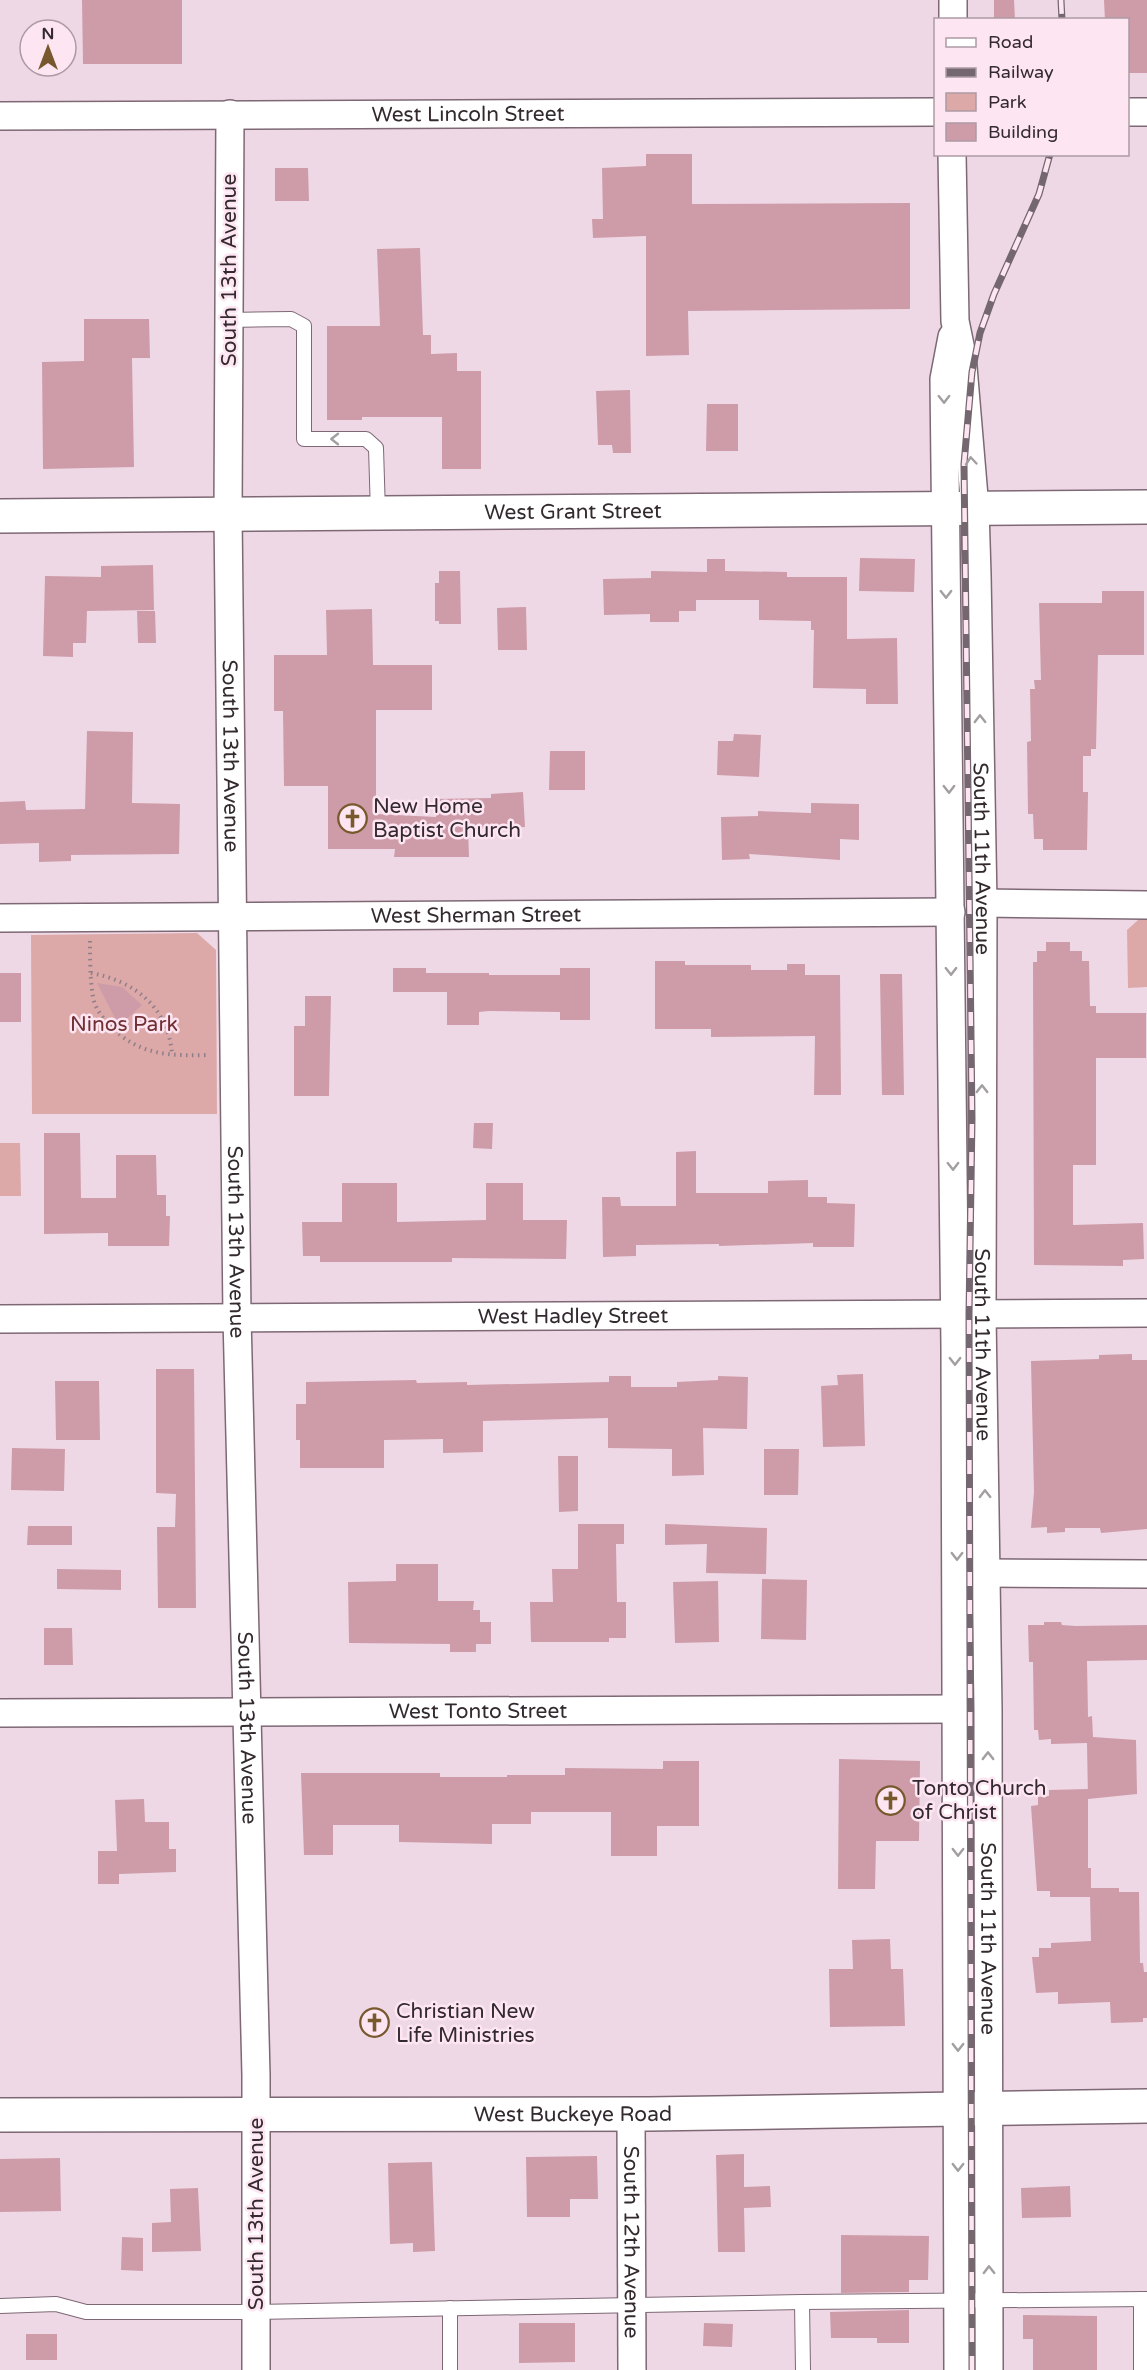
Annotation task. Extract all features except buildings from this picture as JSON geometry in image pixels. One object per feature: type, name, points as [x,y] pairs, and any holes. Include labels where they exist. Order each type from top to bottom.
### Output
[{"type":"main road","name":"West Grant Street","points":[[0,516],[1147,507]]},
{"type":"main road","name":"West Buckeye Road","points":[[0,2115],[631,2114],[1147,2106]]},
{"type":"street","points":[[952,18],[953,0]]},
{"type":"street","name":"West Lincoln Street","points":[[0,116],[934,112]]},
{"type":"street","points":[[1129,112],[1147,112]]},
{"type":"street","name":"South 13th Avenue","points":[[230,114],[228,514],[237,1317],[257,2115],[256,2370]]},
{"type":"street","name":"South 11th Avenue","points":[[952,156],[955,321],[962,355],[951,912],[958,1709],[972,2109],[989,2300],[989,2370]]},
{"type":"street","name":"South 11th Avenue","points":[[958,2370],[958,2300],[972,2109],[986,1573],[982,1314],[983,903],[960,509]]},
{"type":"street","points":[[983,903],[1147,905]]},
{"type":"street","name":"West Sherman Street","points":[[0,918],[951,912]]},
{"type":"street","name":"West Hadley Street","points":[[0,1319],[1147,1313]]},
{"type":"street","points":[[986,1573],[1147,1574]]},
{"type":"street","name":"West Tonto Street","points":[[0,1713],[958,1709]]},
{"type":"street","name":"South 12th Avenue","points":[[631,2114],[632,2370]]},
{"type":"lane","points":[[229,320],[291,320],[303,326],[304,439],[366,439],[376,448],[378,513]]},
{"type":"lane","points":[[0,2306],[56,2304],[86,2312],[255,2312],[802,2302],[1144,2299],[1141,2370]]},
{"type":"lane","points":[[802,2302],[803,2370]]},
{"type":"lane","points":[[450,2308],[450,2370]]},
{"type":"path","points":[[90,937],[91,973],[97,1010],[121,1037],[138,1048],[172,1055],[213,1055]]},
{"type":"path","points":[[91,973],[128,984],[150,1001],[166,1027],[172,1055]]},
{"type":"green space","points":[[1147,912],[1147,987],[1128,988],[1127,930]]},
{"type":"green space","name":"Ninos Park","points":[[197,933],[216,950],[217,1114],[32,1114],[31,935]]},
{"type":"green space","points":[[0,1143],[20,1143],[21,1196],[0,1196]]},
{"type":"railway","points":[[1061,0],[1062,18]]},
{"type":"railway","points":[[972,2370],[969,1314],[972,1118],[964,464],[972,372],[980,333],[994,294],[1039,194],[1049,156]]},
{"type":"place","name":"New Home Baptist Church","points":[[352,818]]},
{"type":"place","name":"Tonto Church of Christ","points":[[891,1800]]},
{"type":"place","name":"Christian New Life Ministries","points":[[375,2023]]}]
